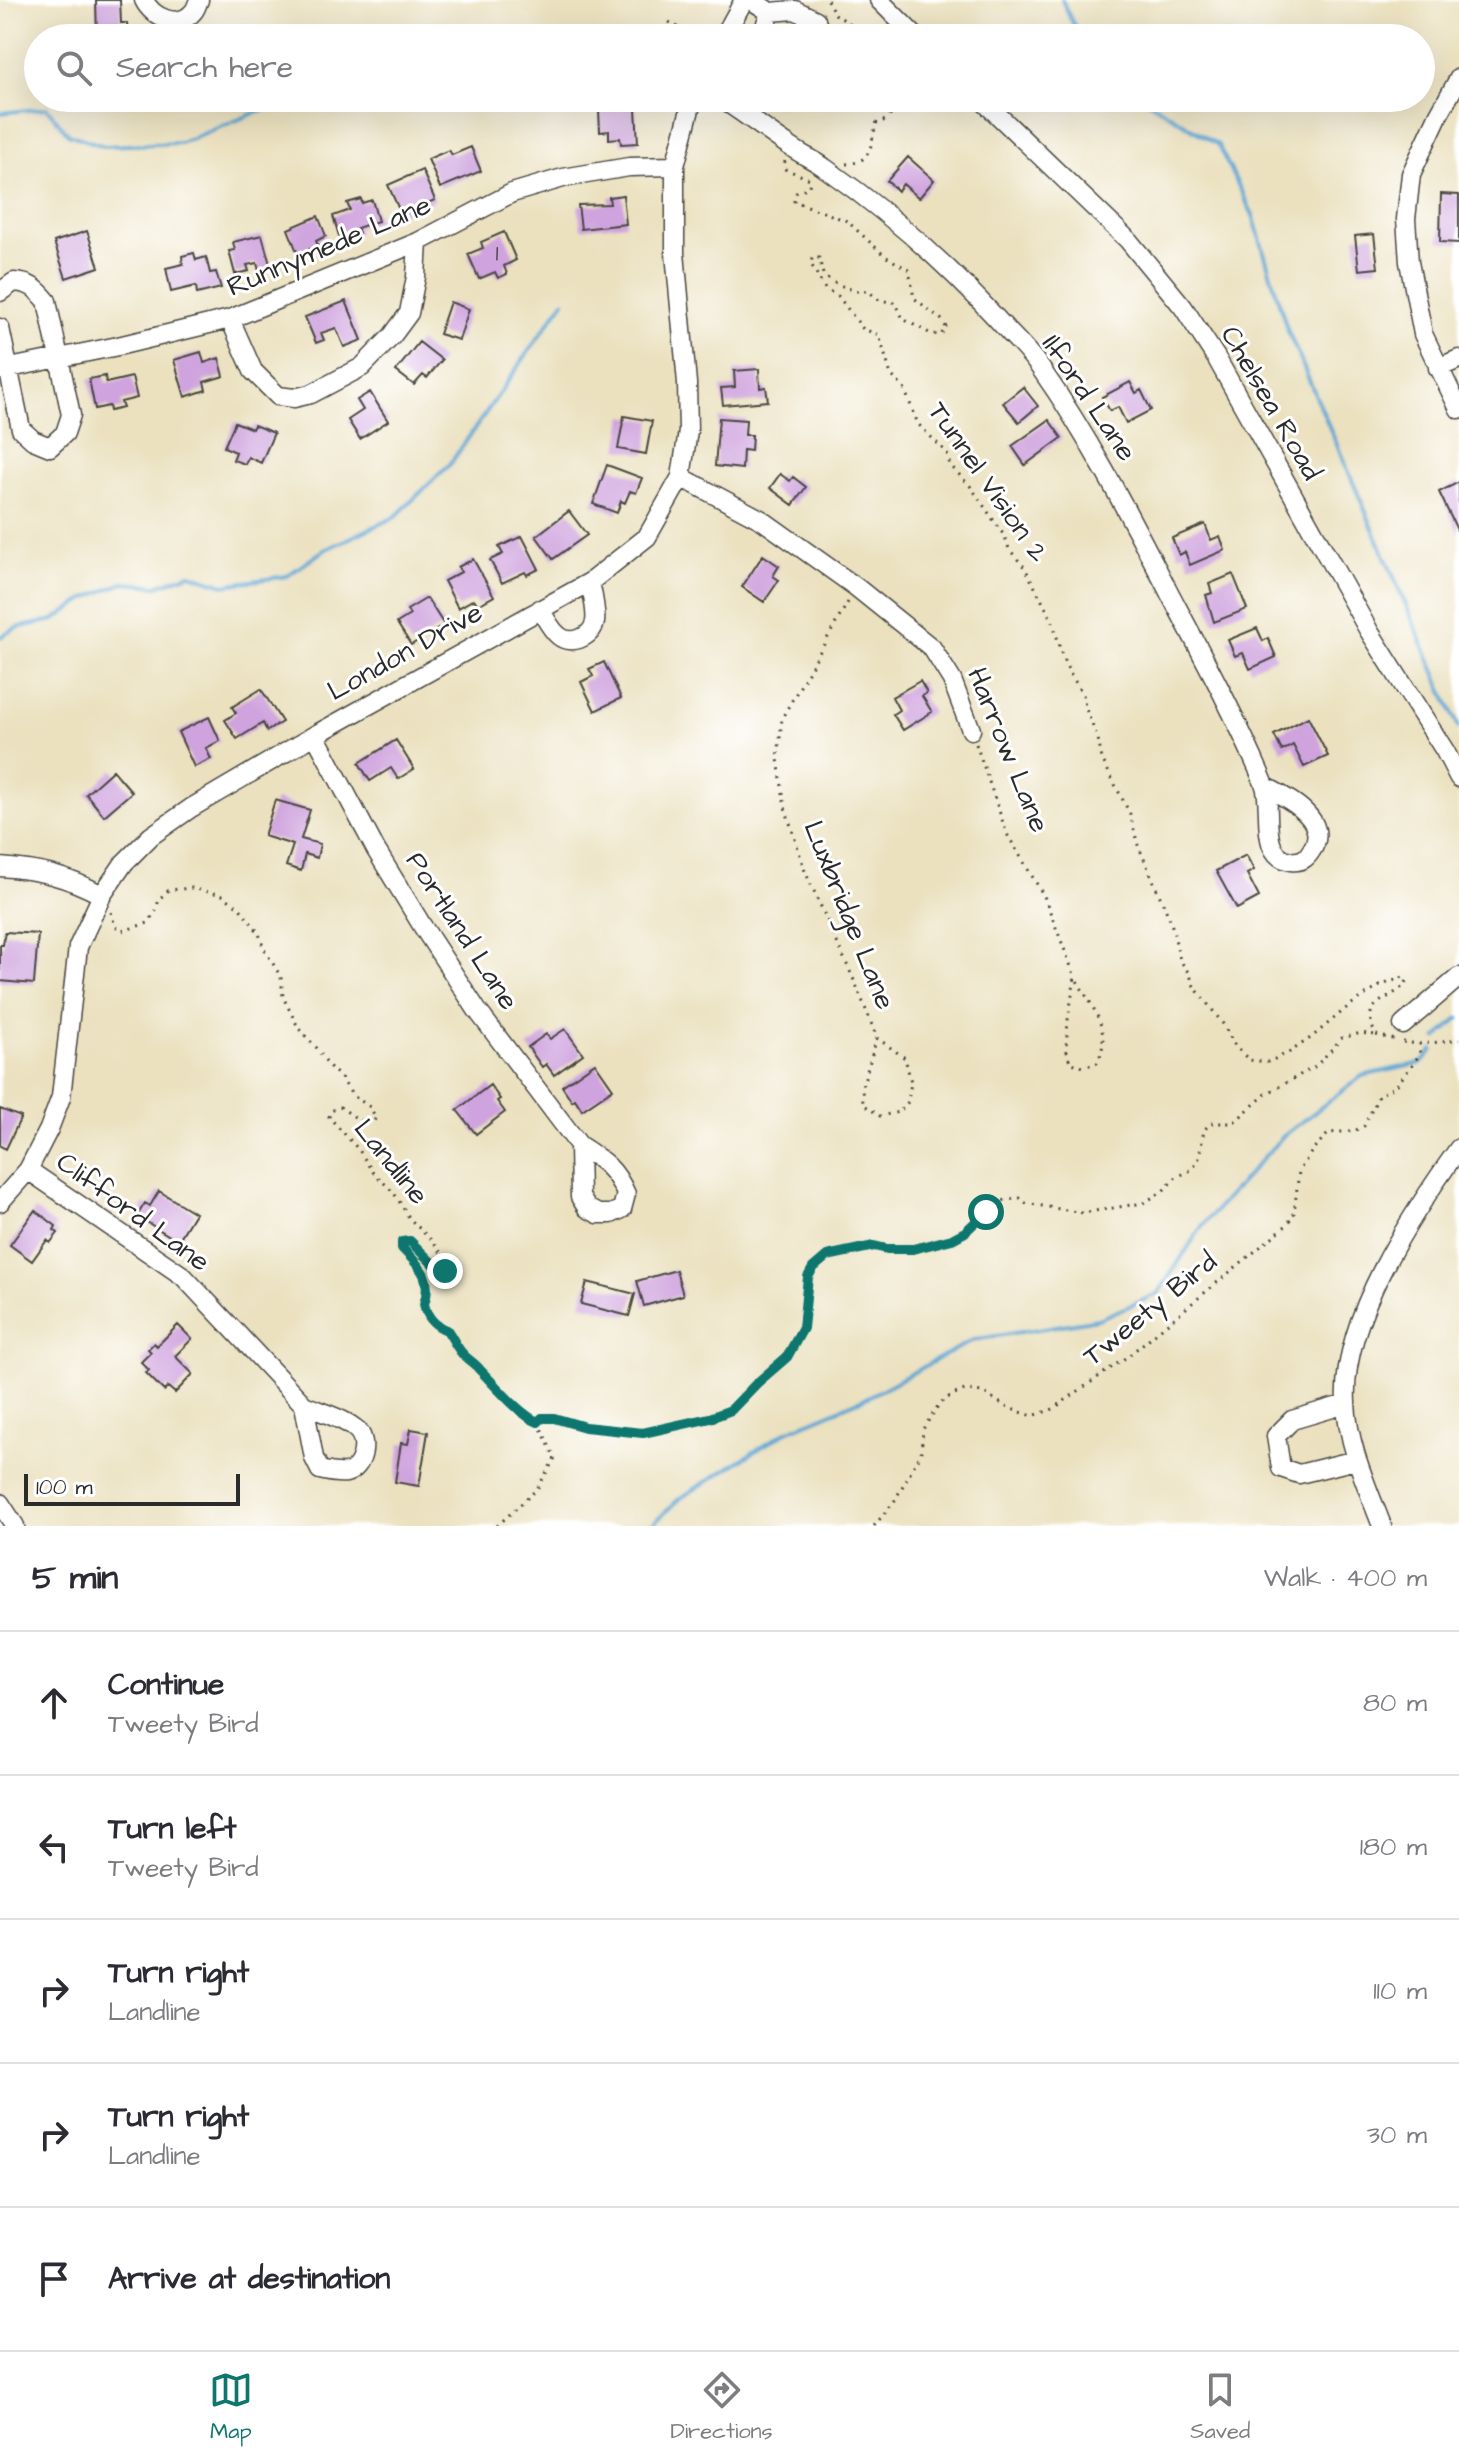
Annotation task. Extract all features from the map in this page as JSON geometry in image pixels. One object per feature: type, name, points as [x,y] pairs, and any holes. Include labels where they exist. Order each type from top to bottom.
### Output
[{"type":"street","points":[[144,0],[156,15],[181,20],[192,13],[199,0]]},
{"type":"street","points":[[731,24],[744,0]]},
{"type":"street","points":[[751,0],[770,12],[795,10],[816,20],[817,24]]},
{"type":"street","points":[[879,0],[903,24]]},
{"type":"street","points":[[766,24],[770,12]]},
{"type":"street","points":[[1459,78],[1411,174],[1406,219],[1409,262],[1423,334],[1459,409]]},
{"type":"street","name":"London Drive","points":[[0,1202],[28,1170],[61,1097],[78,947],[124,863],[151,836],[191,808],[315,735],[590,582],[647,537],[681,477],[688,431],[687,383],[675,253],[675,166],[689,112]]},
{"type":"street","name":"Ilford Lane","points":[[740,112],[823,167],[899,225],[966,285],[1039,366],[1104,468],[1196,643],[1266,787]]},
{"type":"street","name":"Chelsea Road","points":[[995,112],[1128,240],[1183,307],[1217,359],[1369,631],[1459,778]]},
{"type":"street","name":"Runnymede Lane","points":[[4,370],[230,319],[418,242],[512,193],[563,178],[629,167],[675,166]]},
{"type":"street","points":[[230,319],[253,371],[278,396],[294,398],[311,394],[362,367],[409,313],[416,277],[418,242]]},
{"type":"street","points":[[0,292],[14,282],[26,283],[37,288],[47,301],[71,415],[65,433],[50,447],[33,440],[21,429],[4,370],[0,328]]},
{"type":"street","points":[[1438,368],[1459,359]]},
{"type":"street","name":"Harrow Lane","points":[[681,477],[762,520],[856,587],[932,648],[952,680],[971,730]]},
{"type":"street","points":[[540,609],[560,637],[572,641],[583,639],[595,621],[590,582]]},
{"type":"street","name":"Portland Lane","points":[[315,735],[376,850],[423,927],[477,1010],[579,1145]]},
{"type":"street","points":[[0,867],[32,869],[74,879],[104,900]]},
{"type":"street","points":[[1403,1025],[1459,977]]},
{"type":"street","points":[[1382,1526],[1356,1460],[1346,1404],[1351,1350],[1362,1311],[1391,1256],[1459,1148]]},
{"type":"street","name":"Clifford Lane","points":[[28,1170],[183,1276],[304,1405]]},
{"type":"street","points":[[1346,1404],[1292,1420],[1276,1436],[1281,1468],[1299,1474],[1356,1460]]},
{"type":"street","points":[[0,1503],[15,1526]]},
{"type":"path","points":[[827,0],[835,14],[850,24]]},
{"type":"path","points":[[669,22],[672,24]]},
{"type":"path","points":[[837,157],[848,165],[861,161],[873,146],[877,122],[895,112]]},
{"type":"path","name":"Tunnel Vision 2","points":[[790,156],[785,169],[810,179],[811,183],[796,193],[794,201],[847,221],[885,256],[909,270],[914,298],[941,319],[946,327],[941,335],[931,334],[903,319],[896,303],[879,300],[868,291],[855,291],[832,282],[823,274],[819,258],[812,258],[811,264],[825,289],[838,296],[863,329],[879,335],[891,375],[904,388],[918,424],[947,453],[950,465],[971,487],[1035,587],[1053,622],[1069,672],[1083,694],[1102,759],[1130,814],[1138,845],[1171,922],[1180,960],[1194,986],[1223,1024],[1235,1046],[1249,1060],[1268,1062],[1290,1052],[1360,999],[1403,977],[1407,981],[1402,989],[1377,1002],[1371,1013],[1371,1025],[1376,1035]]},
{"type":"path","name":"Luxbridge Lane","points":[[856,587],[782,718],[778,759],[785,807],[805,871],[877,1038],[905,1058],[911,1082],[908,1102],[899,1112],[880,1116],[863,1104],[862,1087],[877,1038]]},
{"type":"path","name":"Harrow Lane","points":[[971,730],[1007,834],[1044,896],[1075,977],[1102,1024],[1104,1048],[1097,1063],[1083,1067],[1070,1062],[1066,1048],[1075,977]]},
{"type":"path","name":"Landline","points":[[104,900],[115,926],[122,931],[148,923],[159,899],[169,890],[192,888],[222,895],[247,915],[281,977],[283,997],[299,1029],[340,1076],[352,1095],[370,1107],[376,1118],[372,1123],[359,1120],[340,1107],[331,1111],[329,1117],[449,1263],[450,1268],[445,1271],[437,1268],[413,1243],[402,1242],[402,1248],[426,1277],[425,1310],[439,1327],[447,1330],[462,1354],[493,1385],[527,1418],[538,1422]]},
{"type":"path","points":[[497,1526],[537,1489],[555,1458],[538,1422],[542,1418],[554,1418],[585,1427],[643,1433],[710,1418],[731,1410],[787,1357],[803,1328],[808,1277],[827,1256],[874,1246],[913,1249],[952,1239],[965,1232],[1001,1201],[1020,1198],[1025,1203],[1083,1213],[1143,1203],[1162,1192],[1175,1178],[1193,1169],[1199,1158],[1204,1130],[1211,1123],[1233,1123],[1266,1094],[1316,1066],[1342,1038],[1361,1033],[1419,1044],[1459,1040]]},
{"type":"path","name":"Tweety Bird","points":[[874,1526],[894,1502],[921,1453],[923,1429],[940,1403],[965,1390],[983,1392],[1008,1408],[1033,1416],[1053,1409],[1128,1356],[1288,1224],[1294,1213],[1299,1171],[1314,1148],[1329,1133],[1354,1131],[1364,1126],[1379,1095],[1396,1086],[1420,1054],[1419,1044]]},
{"type":"building","points":[[96,0],[120,0],[121,23],[127,24],[97,24]]},
{"type":"building","points":[[599,112],[636,112],[638,143],[621,144],[620,138],[609,139],[609,131],[600,132]]},
{"type":"building","points":[[471,147],[481,171],[440,188],[428,159],[449,150],[452,155]]},
{"type":"building","points":[[908,157],[934,180],[919,198],[903,184],[898,191],[887,181]]},
{"type":"building","points":[[422,170],[435,200],[401,214],[388,185]]},
{"type":"building","points":[[1441,194],[1459,195],[1459,243],[1440,242]]},
{"type":"building","points":[[623,195],[626,224],[581,229],[578,205],[610,204],[609,197]]},
{"type":"building","points":[[361,199],[362,203],[372,200],[378,221],[357,228],[359,233],[340,239],[333,216],[350,210],[347,203]]},
{"type":"building","points":[[318,216],[326,236],[316,241],[318,246],[298,254],[288,229]]},
{"type":"building","points":[[87,231],[99,267],[66,278],[54,242]]},
{"type":"building","points":[[504,232],[516,260],[504,266],[507,274],[498,278],[495,272],[479,279],[468,254],[483,248],[481,242]]},
{"type":"building","points":[[1374,234],[1378,268],[1359,270],[1355,236]]},
{"type":"building","points":[[262,235],[271,268],[259,271],[257,263],[247,265],[249,271],[235,274],[229,251],[235,250],[233,242]]},
{"type":"building","points":[[194,253],[196,260],[206,257],[210,273],[216,272],[221,288],[197,294],[196,286],[171,292],[166,268],[183,264],[182,256]]},
{"type":"building","points":[[346,301],[362,340],[344,347],[336,328],[321,333],[324,340],[316,343],[305,317]]},
{"type":"building","points":[[450,302],[469,309],[459,340],[439,334]]},
{"type":"building","points":[[419,342],[442,360],[427,378],[423,375],[414,385],[396,371]]},
{"type":"building","points":[[201,352],[204,363],[219,358],[224,376],[204,382],[206,390],[185,397],[174,360]]},
{"type":"building","points":[[759,369],[760,388],[766,387],[768,401],[723,405],[721,388],[735,387],[734,371]]},
{"type":"building","points":[[105,376],[106,383],[132,377],[137,398],[121,402],[123,408],[110,411],[109,406],[95,409],[89,379]]},
{"type":"building","points":[[1130,382],[1136,393],[1141,390],[1151,410],[1126,423],[1118,407],[1110,411],[1102,397]]},
{"type":"building","points":[[1023,387],[1038,406],[1019,422],[1003,403]]},
{"type":"building","points":[[370,392],[388,421],[360,439],[348,420],[363,410],[357,400]]},
{"type":"building","points":[[624,416],[652,421],[646,454],[618,449]]},
{"type":"building","points":[[719,418],[746,420],[745,435],[752,435],[751,451],[743,450],[742,469],[715,466]]},
{"type":"building","points":[[1049,420],[1062,438],[1025,465],[1012,446]]},
{"type":"building","points":[[235,422],[274,433],[261,463],[248,457],[245,464],[233,460],[236,452],[224,447]]},
{"type":"building","points":[[607,465],[642,478],[636,493],[630,491],[625,503],[621,501],[617,513],[593,504]]},
{"type":"building","points":[[780,474],[790,481],[793,477],[806,487],[793,505],[770,488]]},
{"type":"building","points":[[1459,482],[1459,534],[1439,492]]},
{"type":"building","points":[[569,511],[587,535],[553,559],[536,536]]},
{"type":"building","points":[[1205,524],[1211,540],[1220,536],[1225,550],[1190,565],[1185,552],[1179,555],[1172,538]]},
{"type":"building","points":[[522,536],[539,569],[502,583],[490,560],[503,554],[499,547]]},
{"type":"building","points":[[763,555],[779,566],[773,576],[779,580],[764,602],[742,587]]},
{"type":"building","points":[[473,559],[494,596],[478,605],[474,599],[458,608],[444,581],[461,572],[458,567]]},
{"type":"building","points":[[1233,574],[1247,609],[1214,622],[1206,595],[1212,593],[1209,584]]},
{"type":"building","points":[[427,598],[444,625],[411,645],[397,623],[410,615],[407,610]]},
{"type":"building","points":[[1257,628],[1263,641],[1268,638],[1276,657],[1250,669],[1243,653],[1235,656],[1228,640]]},
{"type":"building","points":[[604,662],[621,698],[595,711],[581,682],[593,676],[589,669]]},
{"type":"building","points":[[920,681],[927,693],[922,696],[932,712],[903,730],[893,714],[899,710],[892,697]]},
{"type":"building","points":[[261,689],[282,722],[267,731],[263,723],[237,739],[225,720],[236,713],[232,707]]},
{"type":"building","points":[[209,717],[220,741],[206,748],[211,759],[194,767],[178,732]]},
{"type":"building","points":[[1308,717],[1328,756],[1304,767],[1293,745],[1282,751],[1274,735]]},
{"type":"building","points":[[396,740],[414,769],[398,779],[391,768],[370,781],[359,763]]},
{"type":"building","points":[[113,770],[132,792],[104,816],[86,794]]},
{"type":"building","points":[[275,800],[310,810],[301,839],[320,844],[317,858],[305,854],[301,871],[286,866],[293,845],[264,836]]},
{"type":"building","points":[[1246,855],[1254,870],[1247,874],[1259,897],[1237,909],[1216,871]]},
{"type":"building","points":[[5,932],[38,934],[34,984],[0,981],[0,945],[3,945]]},
{"type":"building","points":[[565,1029],[583,1054],[554,1075],[546,1064],[542,1067],[528,1047],[546,1034],[550,1039]]},
{"type":"building","points":[[595,1063],[613,1089],[582,1110],[562,1086]]},
{"type":"building","points":[[490,1085],[505,1112],[476,1134],[457,1110]]},
{"type":"building","points":[[0,1109],[21,1117],[6,1149],[0,1146]]},
{"type":"building","points":[[159,1191],[195,1213],[178,1241],[137,1216],[145,1203],[150,1206]]},
{"type":"building","points":[[35,1210],[56,1226],[54,1230],[58,1233],[50,1243],[47,1240],[32,1261],[10,1245]]},
{"type":"building","points":[[676,1270],[683,1295],[644,1306],[637,1281]]},
{"type":"building","points":[[587,1282],[635,1294],[629,1316],[581,1304]]},
{"type":"building","points":[[178,1325],[192,1339],[175,1356],[193,1374],[175,1393],[168,1387],[164,1391],[146,1373],[149,1370],[141,1362],[151,1352],[148,1349],[154,1343],[157,1346]]},
{"type":"building","points":[[411,1429],[428,1432],[419,1486],[395,1482],[401,1443],[408,1444]]},
{"type":"waterway","points":[[1062,0],[1074,24]]},
{"type":"waterway","points":[[0,113],[24,110]]},
{"type":"waterway","points":[[50,112],[68,134],[104,146],[180,143],[257,112]]},
{"type":"waterway","points":[[1165,112],[1218,145],[1253,215],[1287,329],[1459,728]]},
{"type":"waterway","points":[[0,637],[16,628],[54,620],[85,599],[123,583],[157,586],[190,574],[224,585],[287,576],[324,550],[395,517],[450,464],[564,301]]},
{"type":"waterway","points":[[1437,1038],[1459,1018]]},
{"type":"waterway","points":[[651,1526],[679,1499],[787,1431],[868,1397],[973,1340],[1098,1319],[1158,1294],[1202,1226],[1282,1137],[1362,1076],[1422,1063],[1433,1050]]},
{"type":"route","points":[[445,1271],[437,1268],[410,1241],[402,1242],[402,1248],[426,1277],[428,1290],[424,1304],[432,1320],[447,1330],[462,1354],[527,1418],[538,1422],[542,1418],[554,1418],[585,1427],[643,1433],[710,1418],[731,1410],[787,1357],[803,1328],[808,1277],[827,1256],[874,1246],[913,1249],[952,1239],[965,1232],[986,1212]]}]
